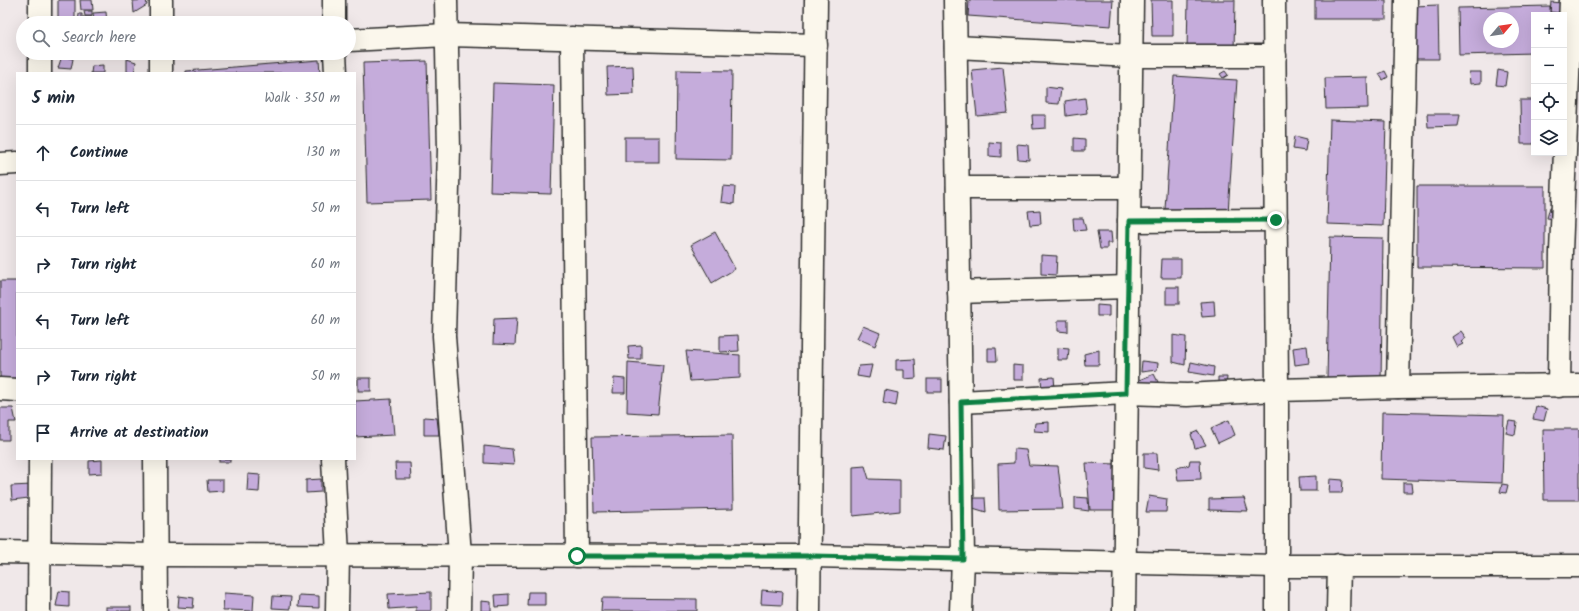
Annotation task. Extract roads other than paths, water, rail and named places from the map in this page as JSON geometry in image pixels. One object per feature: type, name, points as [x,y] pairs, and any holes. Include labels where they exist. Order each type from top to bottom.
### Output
[{"type":"street","points":[[40,0],[40,16]]},
{"type":"street","points":[[161,0],[161,16]]},
{"type":"street","points":[[334,0],[334,16]]},
{"type":"street","points":[[446,0],[449,149],[444,336],[460,555],[459,611]]},
{"type":"street","points":[[809,611],[811,556],[816,0]]},
{"type":"street","points":[[955,0],[963,559],[961,611]]},
{"type":"street","points":[[1124,611],[1132,0]]},
{"type":"street","points":[[1274,0],[1278,566],[1276,611]]},
{"type":"street","points":[[1398,387],[1406,0]]},
{"type":"street","points":[[961,402],[1126,393],[1193,395],[1277,390],[1398,387],[1569,386],[1561,252],[1574,50],[1571,0]]},
{"type":"street","points":[[356,40],[447,35],[816,45]]},
{"type":"street","points":[[572,38],[577,556]]},
{"type":"street","points":[[956,47],[1131,56],[1275,56]]},
{"type":"street","points":[[40,60],[40,72]]},
{"type":"street","points":[[161,60],[161,72]]},
{"type":"street","points":[[335,60],[336,72]]},
{"type":"street","points":[[0,164],[16,163]]},
{"type":"street","points":[[958,188],[1129,188]]},
{"type":"street","points":[[1129,221],[1276,220]]},
{"type":"street","points":[[959,292],[1128,287]]},
{"type":"street","points":[[0,389],[16,390]]},
{"type":"street","points":[[39,611],[40,460]]},
{"type":"street","points":[[155,460],[156,611]]},
{"type":"street","points":[[333,460],[338,555],[337,611]]},
{"type":"street","points":[[0,552],[155,555],[811,556],[1278,566],[1579,566]]},
{"type":"street","points":[[1338,611],[1339,566]]}]
